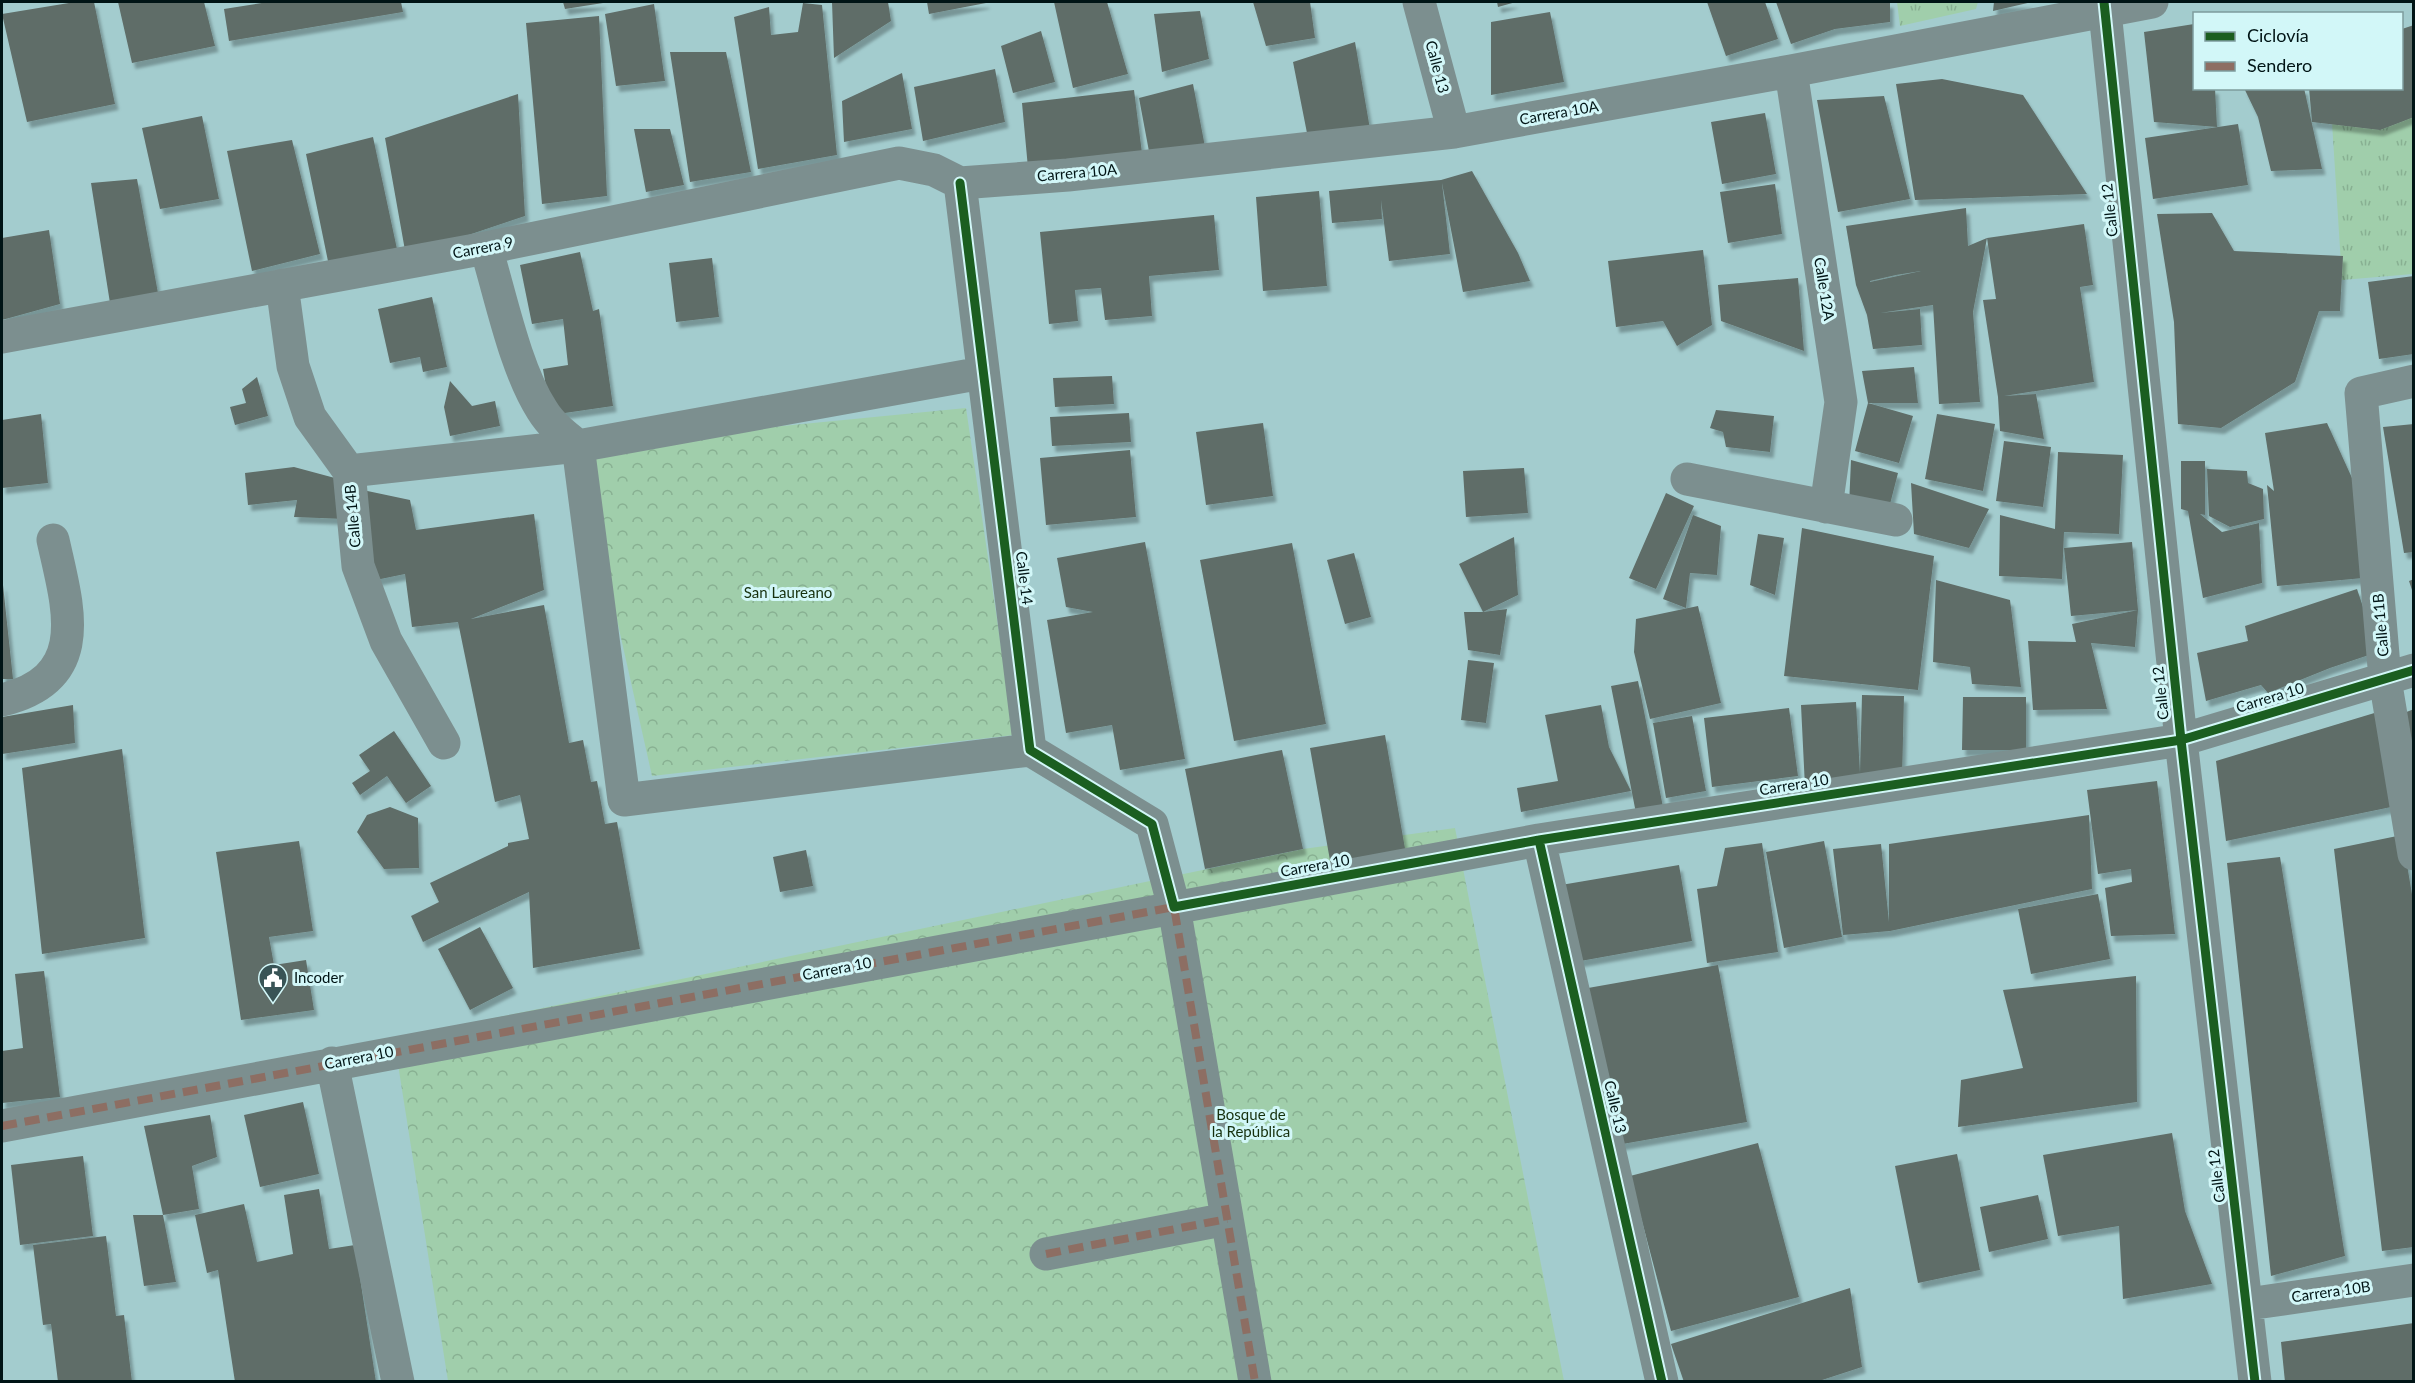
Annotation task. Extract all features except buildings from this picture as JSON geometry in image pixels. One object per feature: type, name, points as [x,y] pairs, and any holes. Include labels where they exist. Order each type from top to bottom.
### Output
[{"type":"street","name":"Calle 13","points":[[1419,2],[1454,132]]},
{"type":"street","name":"Carrera 10A","points":[[960,183],[1068,175],[1454,132],[1791,71],[2103,5],[2152,2]]},
{"type":"street","name":"Calle 12","points":[[2103,5],[2181,740],[2248,1304],[2255,1382]]},
{"type":"street","name":"Calle 12A","points":[[1791,71],[1841,402],[1826,507]]},
{"type":"street","name":"Carrera 9","points":[[2,338],[486,248],[899,163],[934,170],[960,183]]},
{"type":"street","name":"Calle 14","points":[[960,183],[1030,750]]},
{"type":"street","points":[[486,248],[525,375],[542,411],[558,430],[578,446],[624,800],[1030,750],[1152,824],[1174,906],[1255,1382]]},
{"type":"street","name":"Calle 14B","points":[[282,285],[293,366],[310,417],[348,471],[358,566],[386,641],[444,743]]},
{"type":"street","points":[[348,471],[578,446],[982,374]]},
{"type":"street","name":"Calle 11B","points":[[2414,381],[2361,393],[2399,675],[2414,855]]},
{"type":"street","points":[[1687,478],[1896,520]]},
{"type":"street","points":[[2,700],[32,691],[45,682],[66,645],[69,612],[53,540]]},
{"type":"street","name":"Carrera 10","points":[[2,1126],[1174,906],[1539,840],[2181,740],[2399,675]]},
{"type":"street","name":"Calle 13","points":[[1539,840],[1662,1382]]},
{"type":"street","points":[[332,1063],[398,1382]]},
{"type":"street","points":[[1046,1254],[1227,1219]]},
{"type":"street","name":"Carrera 10B","points":[[2248,1304],[2414,1280]]},
{"type":"green space","points":[[1897,2],[1978,2],[1976,9],[1900,26]]},
{"type":"green space","points":[[2413,85],[2413,274],[2342,280],[2330,91],[2403,90],[2403,86]]},
{"type":"green space","name":"San Laureano","points":[[966,408],[1014,735],[652,776],[578,446]]},
{"type":"green space","name":"Bosque de la República","points":[[1455,828],[1564,1381],[448,1381],[394,1039],[1303,849]]},
{"type":"marked path","points":[[2,1126],[1174,907],[1255,1382]]},
{"type":"marked path","points":[[1046,1254],[1227,1219]]},
{"type":"cycle path","points":[[2104,2],[2181,740],[2255,1382]]},
{"type":"cycle path","points":[[960,183],[1030,750],[1152,824],[1174,907],[1539,840],[2181,740],[2414,670]]},
{"type":"cycle path","points":[[1539,840],[1662,1382]]},
{"type":"place","name":"Incoder","points":[[273,1004]]}]
